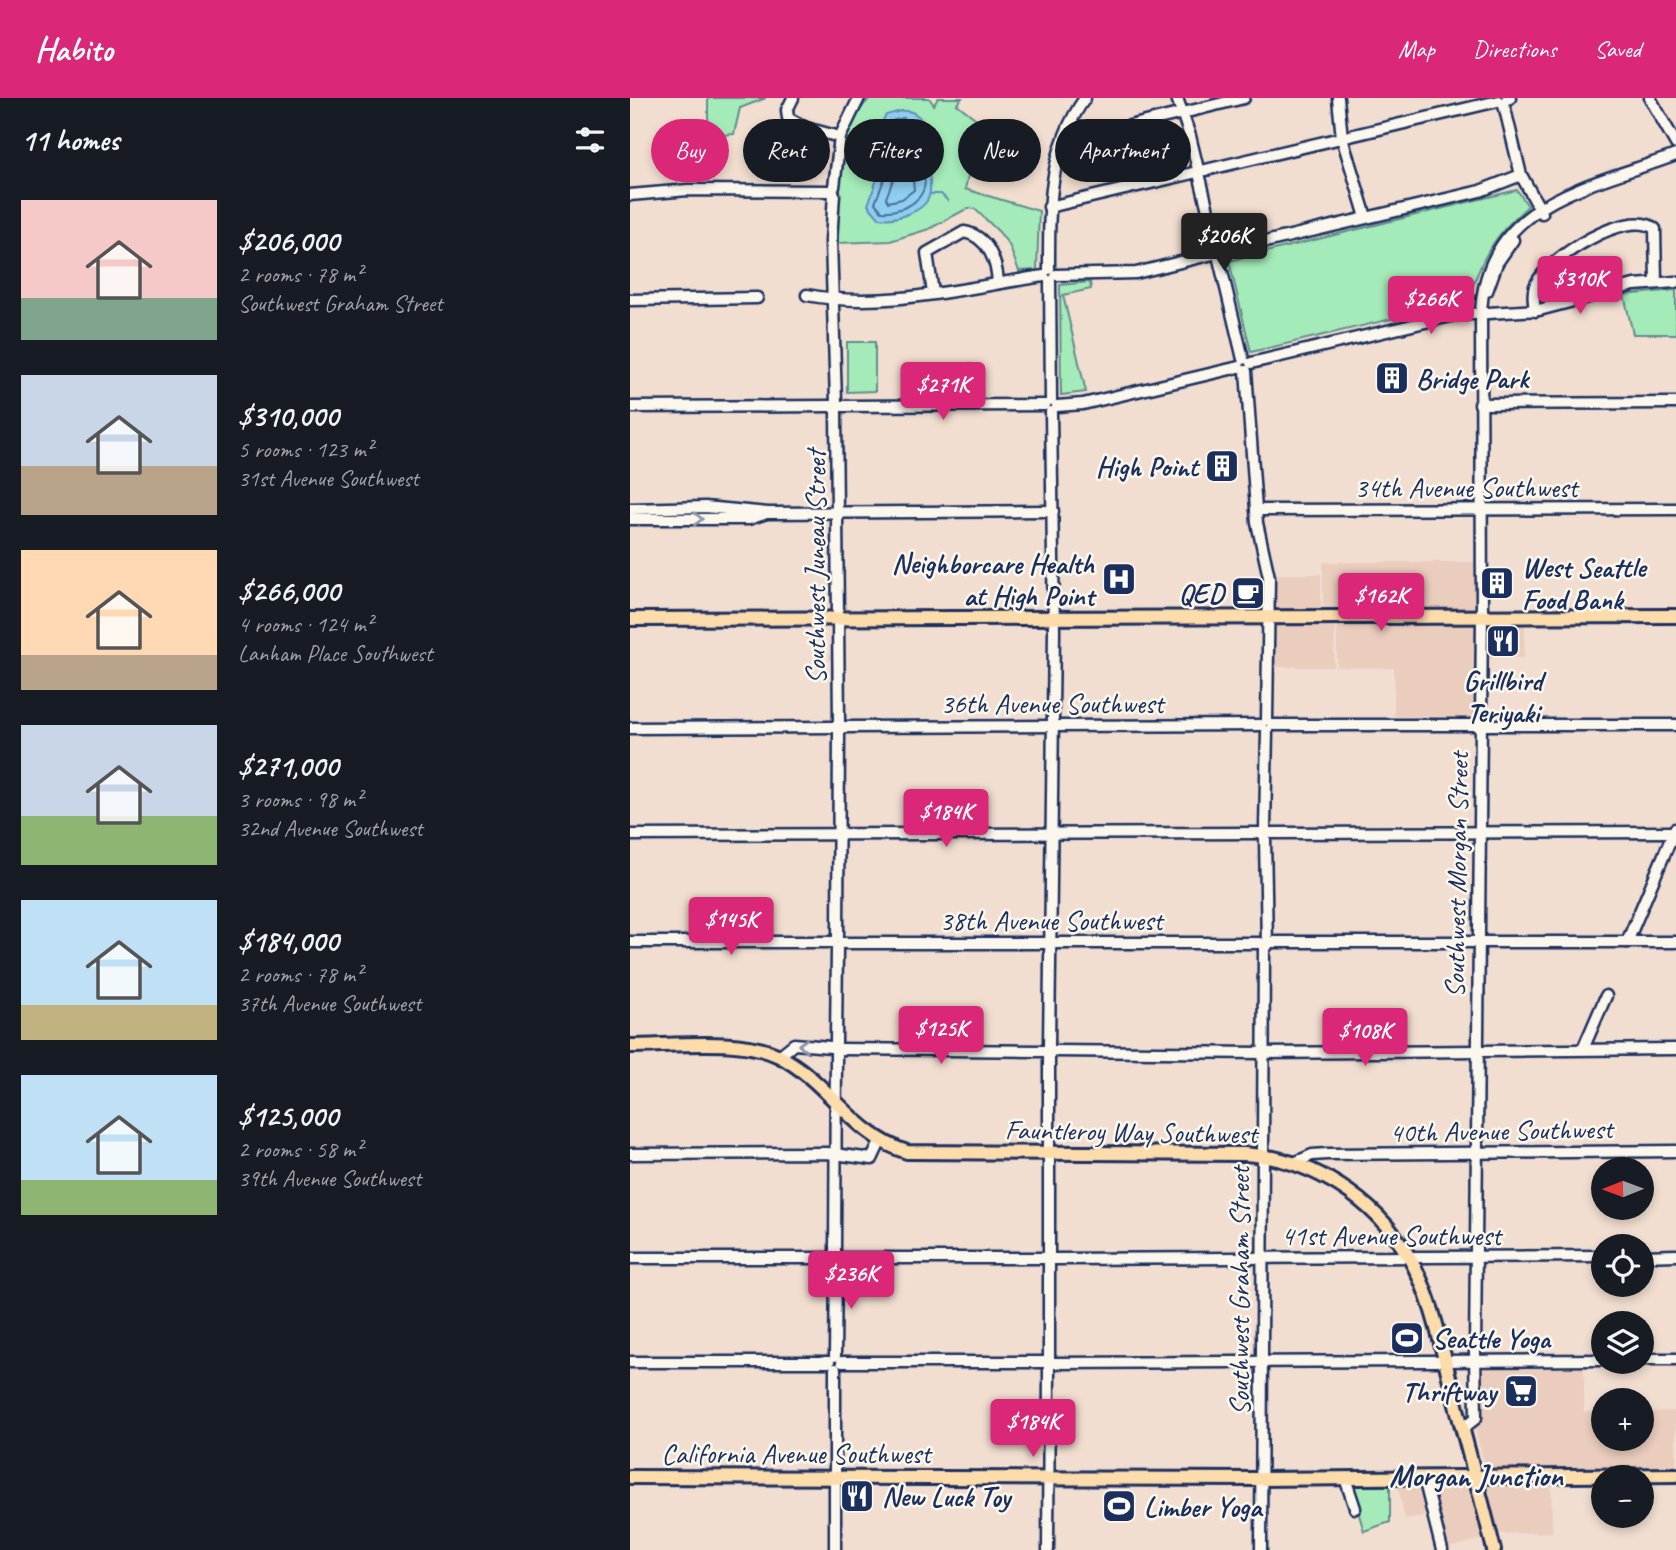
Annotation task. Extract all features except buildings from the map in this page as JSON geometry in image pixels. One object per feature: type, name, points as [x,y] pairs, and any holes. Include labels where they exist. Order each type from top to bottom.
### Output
[{"type":"main road","points":[[630,619],[1676,616]]},
{"type":"main road","name":"Fauntleroy Way Southwest","points":[[630,1046],[733,1046],[763,1050],[779,1056],[801,1071],[880,1142],[919,1154],[1262,1155],[1296,1162],[1318,1173],[1377,1216],[1409,1258],[1430,1308],[1494,1550]]},
{"type":"main road","name":"California Avenue Southwest","points":[[630,1477],[1262,1479],[1676,1475]]},
{"type":"street","points":[[793,98],[787,110],[788,118],[806,128],[840,137]]},
{"type":"street","name":"Southwest Juneau Street","points":[[835,1550],[839,618],[837,406],[831,241],[833,191],[840,137],[859,98]]},
{"type":"street","points":[[1073,119],[1085,98]]},
{"type":"street","name":"Southwest Graham Street","points":[[1177,98],[1184,113],[1245,365],[1256,510],[1269,577],[1262,1053],[1261,1550]]},
{"type":"street","points":[[1157,119],[1244,98]]},
{"type":"street","points":[[1338,98],[1342,138],[1366,217]]},
{"type":"street","points":[[1650,98],[1676,144]]},
{"type":"street","points":[[1049,207],[1504,100],[1521,175],[1541,211]]},
{"type":"street","name":"Southwest Morgan Street","points":[[1462,1429],[1474,1421],[1478,1413],[1475,1360],[1477,942],[1482,616],[1480,404],[1484,279],[1494,253],[1511,232],[1541,211],[1676,155]]},
{"type":"street","points":[[1048,1550],[1049,1051],[1054,618],[1049,207],[1055,163]]},
{"type":"street","points":[[807,295],[833,298],[902,297],[1050,275],[1136,273],[1480,191],[1521,175]]},
{"type":"street","points":[[630,195],[688,190],[833,191]]},
{"type":"street","points":[[1535,311],[1534,287],[1556,258],[1575,246],[1626,226],[1643,223],[1655,229],[1656,282]]},
{"type":"street","points":[[933,293],[927,253],[962,232],[974,236],[995,257],[998,283]]},
{"type":"street","points":[[630,407],[1083,404],[1455,315],[1535,311],[1625,287],[1676,282]]},
{"type":"street","points":[[632,303],[757,298]]},
{"type":"street","points":[[1480,404],[1676,403]]},
{"type":"street","points":[[630,509],[715,508],[768,513],[1053,510]]},
{"type":"street","name":"34th Avenue Southwest","points":[[1256,510],[1676,509]]},
{"type":"street","points":[[630,519],[749,519],[768,513]]},
{"type":"street","name":"36th Avenue Southwest","points":[[630,728],[1676,725]]},
{"type":"street","points":[[630,835],[1480,834],[1675,830],[1627,942]]},
{"type":"street","name":"38th Avenue Southwest","points":[[630,942],[1676,942]]},
{"type":"street","points":[[1583,1049],[1606,996]]},
{"type":"street","points":[[779,1056],[794,1044],[836,1048],[1262,1053],[1676,1049]]},
{"type":"street","points":[[630,1154],[836,1155],[872,1159],[880,1142]]},
{"type":"street","name":"40th Avenue Southwest","points":[[1296,1162],[1327,1154],[1676,1151]]},
{"type":"street","points":[[1318,1173],[1327,1154]]},
{"type":"street","points":[[1654,1256],[1676,1255]]},
{"type":"street","name":"41st Avenue Southwest","points":[[630,1258],[1262,1259],[1591,1256]]},
{"type":"street","points":[[1654,1359],[1676,1359]]},
{"type":"street","points":[[630,1362],[1262,1363],[1591,1360]]},
{"type":"street","points":[[1345,1478],[1355,1508]]},
{"type":"street","points":[[1424,1478],[1442,1550]]},
{"type":"shaded area","points":[[1323,562],[1474,562],[1475,626],[1525,626],[1524,658],[1475,658],[1475,717],[1394,716],[1394,668],[1337,667],[1337,627],[1323,605]]},
{"type":"shaded area","points":[[1273,574],[1321,574],[1321,606],[1335,629],[1334,667],[1272,667]]},
{"type":"shaded area","points":[[1484,1367],[1584,1368],[1584,1412],[1591,1412],[1591,1451],[1654,1451],[1654,1412],[1676,1411],[1676,1468],[1654,1468],[1654,1465],[1591,1465],[1591,1468],[1551,1468],[1552,1532],[1500,1534],[1446,1549],[1436,1514],[1405,1519],[1398,1487],[1491,1485],[1474,1426]]},
{"type":"green space","points":[[708,98],[766,98],[740,108],[734,134],[729,134],[729,119],[708,119]]},
{"type":"green space","points":[[870,98],[929,98],[934,105],[938,98],[962,98],[957,104],[976,119],[958,119],[958,182],[967,182],[965,189],[1039,211],[1037,270],[1019,271],[1009,245],[999,232],[975,209],[968,208],[929,229],[890,241],[838,243],[840,166],[844,145],[844,182],[944,182],[944,119],[855,119]]},
{"type":"green space","points":[[1517,190],[1528,206],[1506,227],[1490,248],[1468,301],[1251,352],[1229,261]]},
{"type":"green space","points":[[1090,282],[1091,289],[1063,295],[1086,392],[1061,395],[1060,285]]},
{"type":"green space","points":[[1676,290],[1676,334],[1633,334],[1624,295]]},
{"type":"green space","points":[[847,342],[875,342],[875,391],[847,392]]},
{"type":"green space","points":[[970,364],[981,373],[982,393],[958,394],[958,368]]},
{"type":"green space","points":[[1355,1486],[1390,1486],[1390,1522],[1364,1531],[1352,1492]]},
{"type":"water","points":[[909,111],[921,119],[884,119],[886,115]]},
{"type":"water","points":[[876,182],[930,182],[930,192],[924,205],[902,216],[879,218],[868,205]]},
{"type":"waterway","points":[[930,194],[941,194],[948,201]]},
{"type":"place","name":"Bridge Park","points":[[1392,378]]},
{"type":"place","name":"High Point","points":[[1222,466]]},
{"type":"place","name":"Neighborcare Health at High Point","points":[[1119,579]]},
{"type":"place","name":"West Seattle Food Bank","points":[[1497,583]]},
{"type":"place","name":"QED","points":[[1248,593]]},
{"type":"place","name":"Grillbird Teriyaki","points":[[1503,641]]},
{"type":"place","name":"Seattle Yoga","points":[[1407,1338]]},
{"type":"place","name":"Thriftway","points":[[1521,1391]]},
{"type":"place","name":"New Luck Toy","points":[[857,1496]]},
{"type":"place","name":"Limber Yoga","points":[[1119,1506]]},
{"type":"district","name":"Morgan Junction","points":[[1476,1476]]}]
